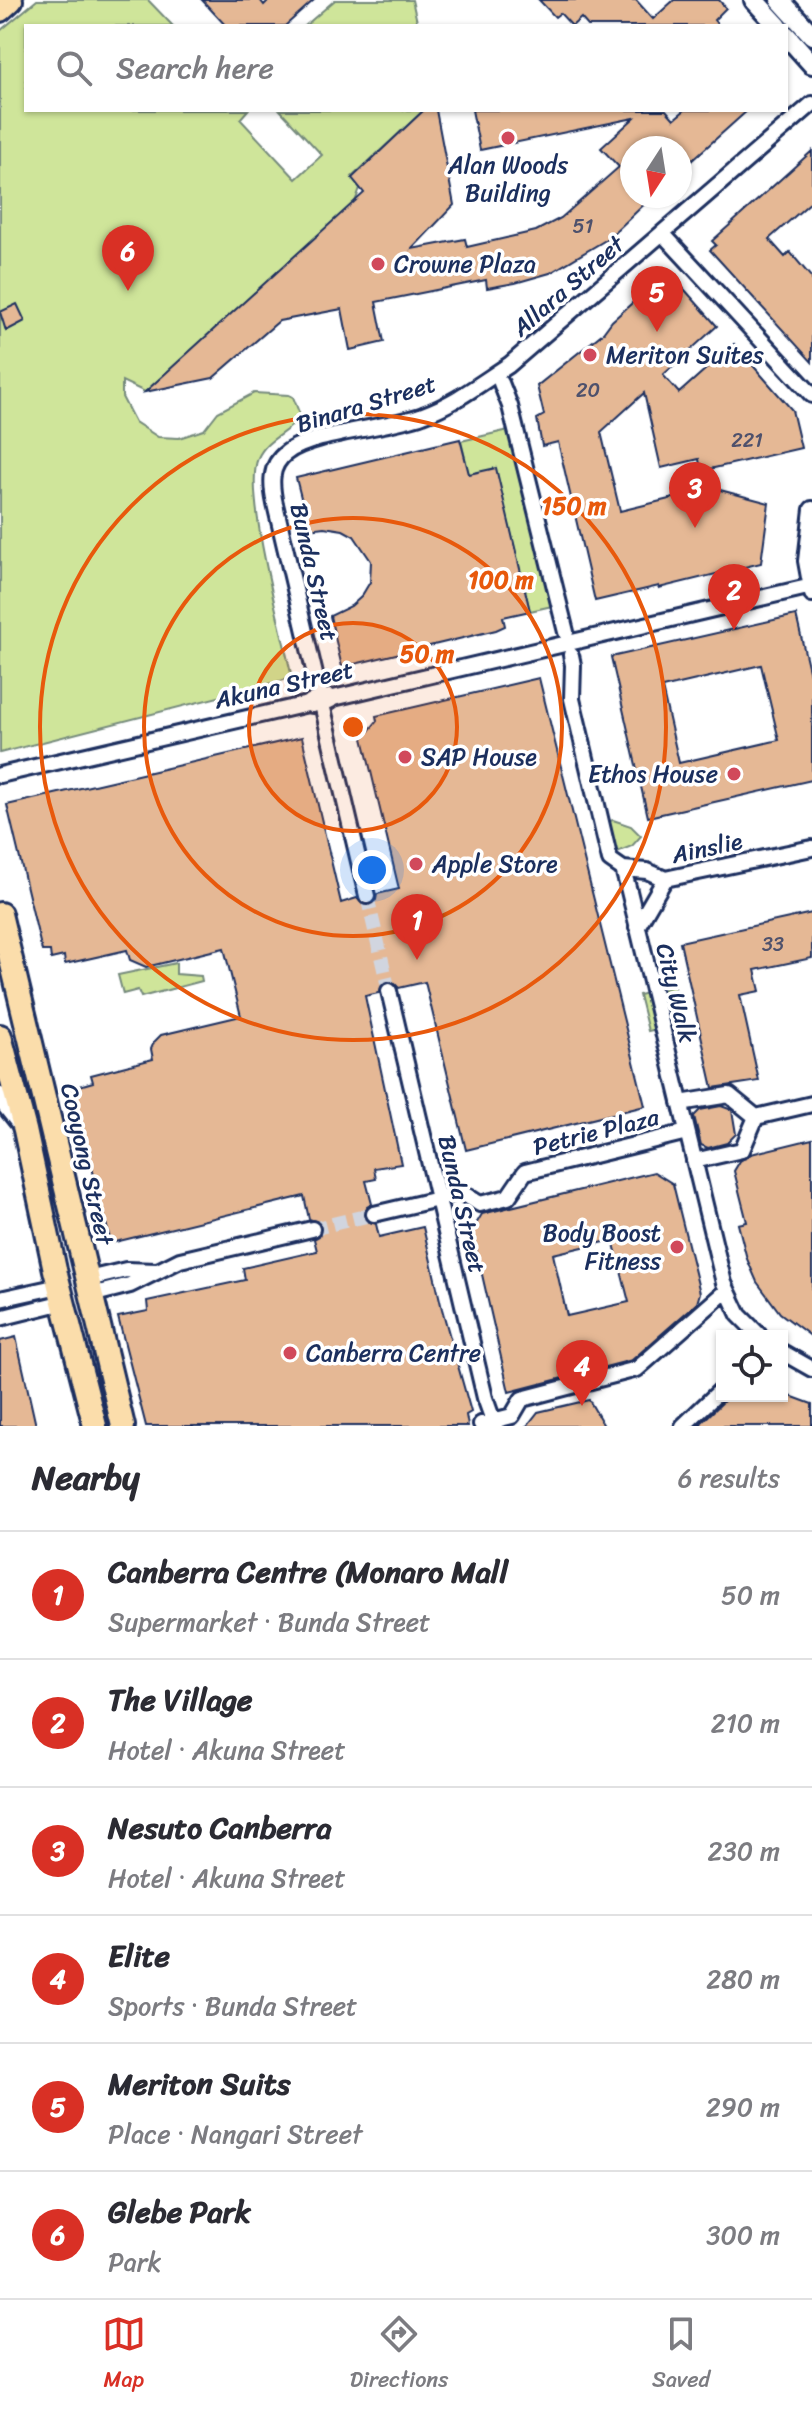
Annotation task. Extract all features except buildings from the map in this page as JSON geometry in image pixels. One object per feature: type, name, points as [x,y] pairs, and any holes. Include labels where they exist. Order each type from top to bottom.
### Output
[{"type":"main road","points":[[0,10],[11,0]]},
{"type":"main road","name":"Cooyong Street","points":[[0,914],[123,1426]]},
{"type":"main road","points":[[0,1014],[22,1008]]},
{"type":"main road","points":[[0,1036],[4,1068],[25,1130],[52,1296],[95,1426]]},
{"type":"main road","points":[[4,1068],[34,1057]]},
{"type":"main road","points":[[52,1296],[90,1287]]},
{"type":"street","points":[[754,0],[776,24]]},
{"type":"street","points":[[780,0],[812,35]]},
{"type":"street","points":[[788,37],[812,64]]},
{"type":"street","name":"Allara Street","points":[[499,378],[812,104]]},
{"type":"street","points":[[662,233],[812,395]]},
{"type":"street","points":[[499,378],[510,406],[566,632]]},
{"type":"street","name":"Binara Street","points":[[288,450],[321,439],[424,415],[499,378]]},
{"type":"street","name":"Bunda Street","points":[[288,450],[278,460],[272,475],[272,490],[367,896]]},
{"type":"street","points":[[811,589],[807,543],[812,509]]},
{"type":"street","name":"Akuna Street","points":[[0,775],[811,589]]},
{"type":"street","name":"City Walk","points":[[571,655],[572,699],[610,860],[623,869],[727,1290],[739,1315],[754,1330]]},
{"type":"street","name":"Ainslie","points":[[637,927],[665,879],[812,848]]},
{"type":"street","points":[[623,869],[647,871],[665,879]]},
{"type":"street","name":"Bunda Street","points":[[389,991],[490,1424]]},
{"type":"street","name":"Petrie Plaza","points":[[680,1103],[729,1095],[756,1117]]},
{"type":"street","points":[[0,1097],[25,1130]]},
{"type":"street","points":[[694,1161],[742,1150],[756,1117],[812,1104]]},
{"type":"street","name":"Petrie Plaza","points":[[438,1199],[459,1191],[480,1204],[508,1197],[525,1172],[687,1132]]},
{"type":"street","points":[[374,1214],[438,1199]]},
{"type":"street","points":[[90,1287],[126,1270],[161,1271],[180,1260],[312,1229]]},
{"type":"street","points":[[490,1424],[512,1416],[522,1399],[637,1369],[727,1290]]},
{"type":"street","points":[[0,1299],[52,1296]]},
{"type":"street","points":[[0,1318],[52,1296]]},
{"type":"street","points":[[788,1355],[812,1369]]},
{"type":"street","points":[[683,1426],[716,1395]]},
{"type":"green space","points":[[37,0],[148,0],[171,24],[24,24],[24,112],[246,112],[240,119],[296,179],[322,155],[282,112],[422,112],[352,177],[360,188],[355,202],[145,392],[122,381],[122,397],[135,422],[158,437],[179,438],[204,430],[218,412],[254,393],[293,397],[300,415],[262,451],[255,476],[260,532],[292,678],[0,753],[0,31]]},
{"type":"green space","points":[[335,0],[412,0],[418,24],[307,24]]},
{"type":"green space","points":[[509,430],[552,606],[530,611],[508,520],[481,526],[461,441]]},
{"type":"green space","points":[[613,820],[631,826],[641,836],[632,846],[612,854],[608,832]]},
{"type":"green space","points":[[176,963],[176,974],[201,976],[202,981],[141,997],[138,990],[123,994],[118,975]]},
{"type":"green space","points":[[674,986],[683,1023],[648,1031],[639,995]]},
{"type":"tunnel","points":[[367,896],[389,991]]},
{"type":"tunnel","points":[[312,1229],[374,1214]]},
{"type":"place","name":"Alan Woods Building","points":[[508,138]]},
{"type":"place","name":"Crowne Plaza","points":[[378,264]]},
{"type":"place","name":"Glebe Park","points":[[128,291]]},
{"type":"place","name":"Meriton Suits","points":[[657,332]]},
{"type":"place","name":"Meriton Suites","points":[[590,355]]},
{"type":"place","name":"Nesuto Canberra","points":[[695,528]]},
{"type":"place","name":"The Village","points":[[734,630]]},
{"type":"place","name":"SAP House","points":[[405,757]]},
{"type":"place","name":"Ethos House","points":[[734,774]]},
{"type":"place","name":"Apple Store","points":[[416,864]]},
{"type":"place","name":"Canberra Centre (Monaro Mall","points":[[417,960]]},
{"type":"place","name":"Body Boost Fitness","points":[[677,1247]]},
{"type":"place","name":"Canberra Centre","points":[[290,1353]]},
{"type":"place","name":"Elite","points":[[582,1406]]}]
